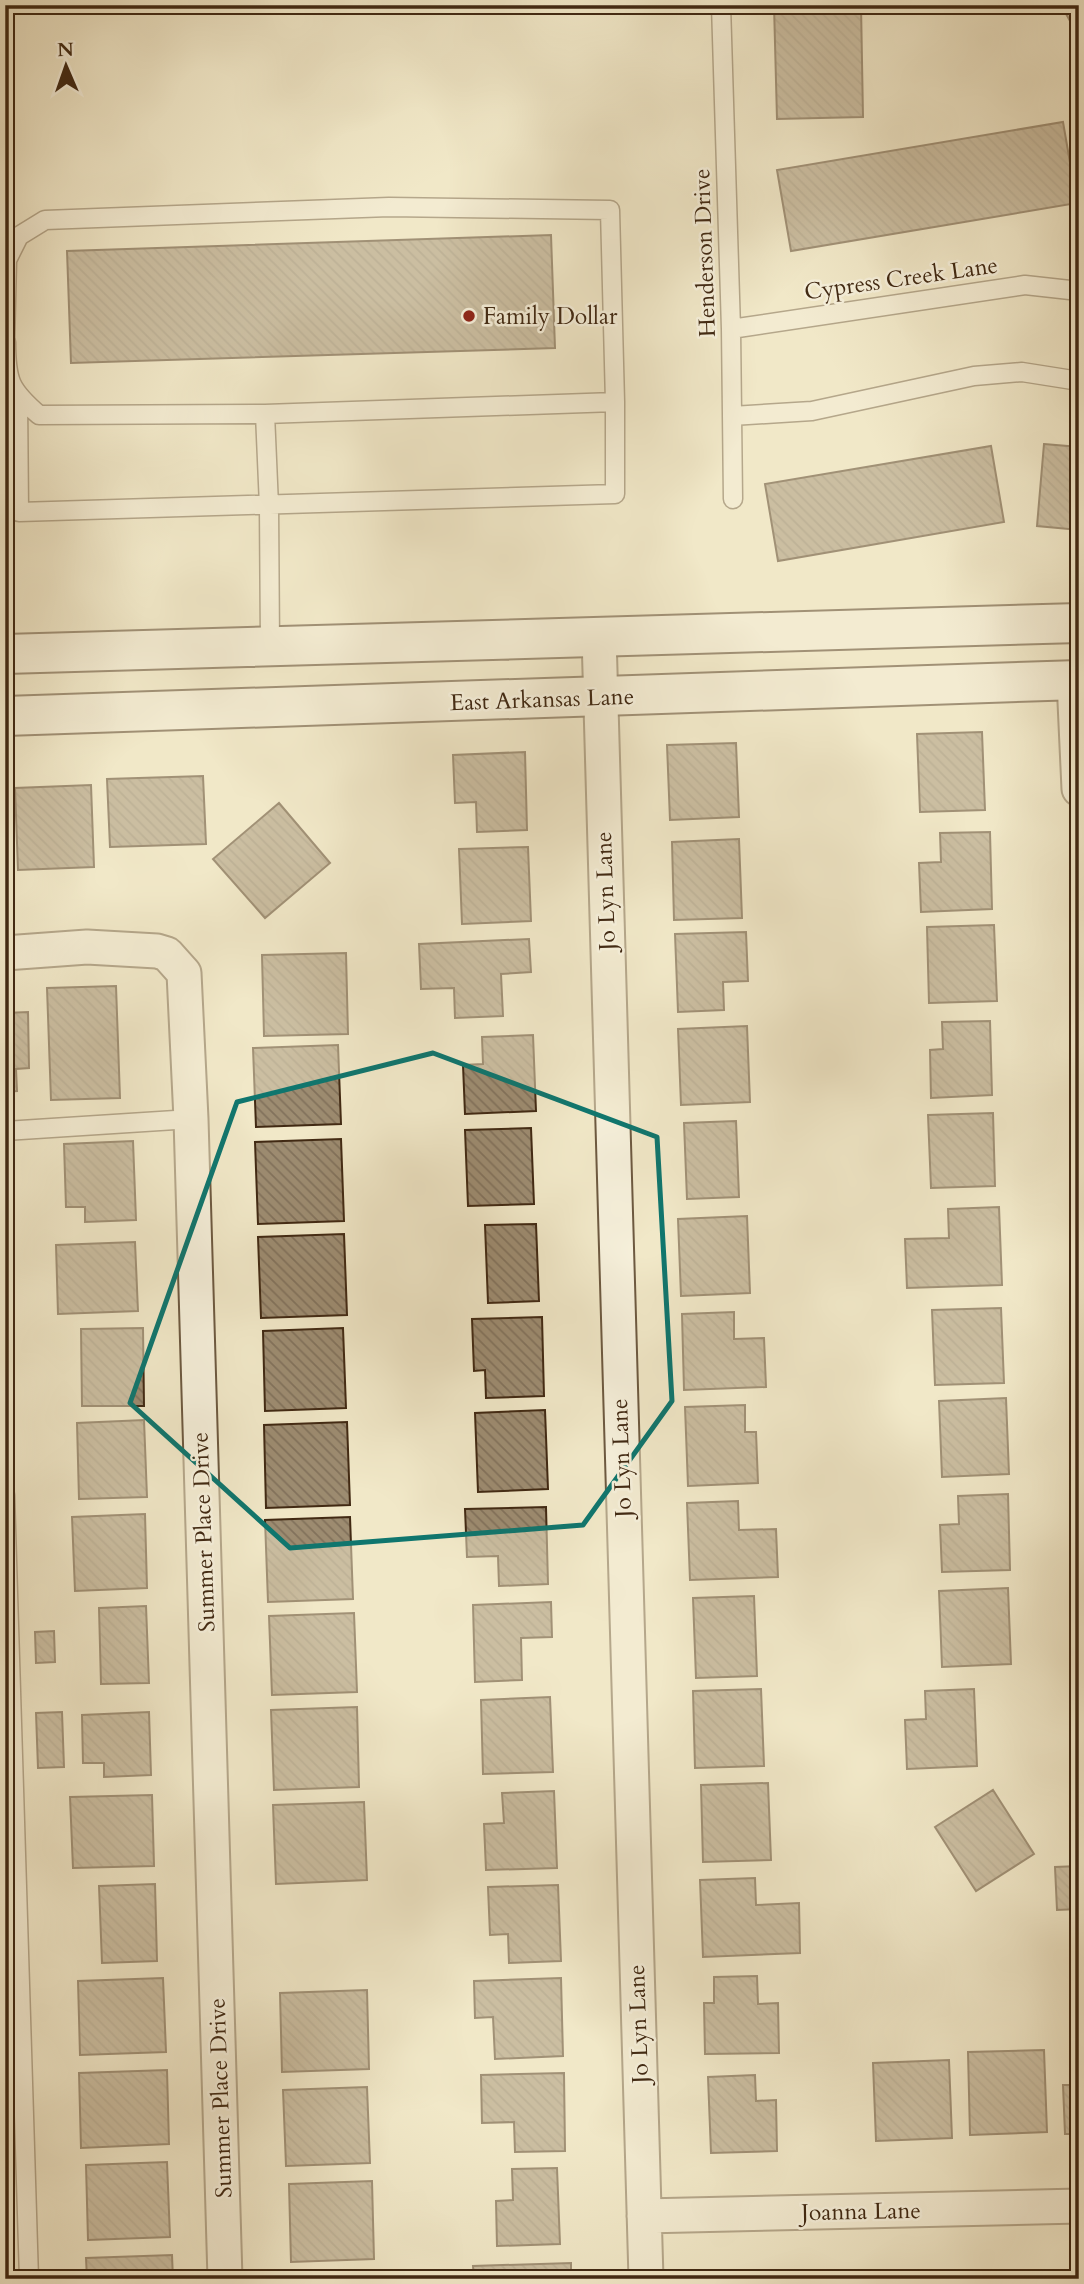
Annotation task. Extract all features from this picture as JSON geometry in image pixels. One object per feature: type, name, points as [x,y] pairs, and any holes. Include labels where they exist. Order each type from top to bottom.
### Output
[{"type":"main road","points":[[5,654],[1079,622]]},
{"type":"main road","name":"East Arkansas Lane","points":[[5,716],[1076,680]]},
{"type":"street","name":"Jo Lyn Lane","points":[[599,636],[646,2279]]},
{"type":"street","points":[[1076,680],[1079,789]]},
{"type":"street","name":"Summer Place Drive","points":[[5,953],[87,947],[158,951],[167,954],[184,973],[191,1119],[225,2279]]},
{"type":"street","name":"Joanna Lane","points":[[644,2216],[1079,2206]]},
{"type":"lane","name":"Henderson Drive","points":[[721,5],[731,329],[733,499]]},
{"type":"lane","points":[[389,207],[610,210],[615,494],[19,512],[18,397],[6,369],[7,260],[19,236],[45,220],[389,207]]},
{"type":"lane","name":"Cypress Creek Lane","points":[[731,329],[1025,285],[1079,291]]},
{"type":"lane","points":[[732,416],[812,411],[974,376],[1022,372],[1079,381]]},
{"type":"lane","points":[[18,397],[39,415],[265,414],[615,402]]},
{"type":"lane","points":[[265,414],[270,646]]},
{"type":"lane","points":[[5,1131],[191,1119]]},
{"type":"lane","points":[[5,1495],[29,2279]]},
{"type":"lane","points":[[5,2112],[24,2112]]},
{"type":"highlighted area","points":[[433,1053],[657,1137],[672,1401],[583,1525],[290,1548],[130,1403],[237,1102]]},
{"type":"building","points":[[774,5],[861,5],[863,117],[777,119]]},
{"type":"building","points":[[1061,5],[1079,5],[1079,26],[1074,28]]},
{"type":"building","points":[[1063,122],[1077,203],[791,251],[777,170]]},
{"type":"building","points":[[551,235],[555,348],[71,363],[67,251]]},
{"type":"building","points":[[1044,444],[1079,447],[1079,530],[1037,526]]},
{"type":"building","points":[[991,446],[1004,522],[778,561],[765,484]]},
{"type":"building","points":[[982,732],[985,810],[920,812],[917,734]]},
{"type":"building","points":[[736,743],[739,817],[670,820],[667,745]]},
{"type":"building","points":[[525,752],[527,830],[477,832],[476,802],[455,803],[453,755]]},
{"type":"building","points":[[203,776],[206,844],[110,847],[107,779]]},
{"type":"building","points":[[91,785],[94,867],[18,870],[15,788]]},
{"type":"building","points":[[279,803],[330,863],[265,918],[213,859]]},
{"type":"building","points":[[990,832],[992,909],[921,912],[919,863],[941,862],[940,833]]},
{"type":"building","points":[[739,839],[742,918],[674,920],[672,842]]},
{"type":"building","points":[[528,847],[531,921],[462,924],[459,849]]},
{"type":"building","points":[[994,925],[997,1001],[929,1003],[927,927]]},
{"type":"building","points":[[746,932],[748,981],[723,982],[724,1010],[678,1012],[675,934]]},
{"type":"building","points":[[529,939],[531,972],[501,974],[503,1016],[455,1018],[454,988],[421,989],[419,944]]},
{"type":"building","points":[[346,953],[348,1034],[264,1036],[262,955]]},
{"type":"building","points":[[116,986],[120,1098],[51,1100],[47,988]]},
{"type":"building","points":[[28,1012],[29,1068],[16,1069],[17,1091],[5,1092],[5,1013]]},
{"type":"building","points":[[990,1021],[992,1095],[931,1098],[930,1050],[943,1049],[942,1022]]},
{"type":"building","points":[[747,1026],[750,1102],[681,1105],[678,1029]]},
{"type":"building","points":[[533,1035],[536,1111],[465,1114],[463,1065],[483,1064],[482,1037]]},
{"type":"building","points":[[338,1045],[341,1124],[256,1127],[253,1048]]},
{"type":"building","points":[[993,1113],[995,1186],[931,1188],[928,1115]]},
{"type":"building","points":[[736,1121],[739,1197],[687,1199],[684,1123]]},
{"type":"building","points":[[531,1128],[534,1204],[468,1206],[465,1130]]},
{"type":"building","points":[[341,1139],[344,1221],[258,1224],[255,1142]]},
{"type":"building","points":[[133,1141],[136,1220],[85,1222],[85,1207],[66,1207],[64,1144]]},
{"type":"building","points":[[999,1207],[1002,1285],[907,1288],[905,1239],[949,1238],[948,1209]]},
{"type":"building","points":[[747,1216],[750,1293],[681,1296],[678,1219]]},
{"type":"building","points":[[536,1224],[539,1301],[488,1303],[485,1225]]},
{"type":"building","points":[[344,1234],[347,1315],[261,1318],[258,1237]]},
{"type":"building","points":[[135,1242],[138,1311],[58,1314],[56,1245]]},
{"type":"building","points":[[1001,1308],[1004,1383],[935,1385],[932,1310]]},
{"type":"building","points":[[734,1312],[734,1339],[764,1338],[766,1387],[684,1390],[682,1314]]},
{"type":"building","points":[[542,1317],[544,1396],[486,1398],[485,1370],[474,1371],[472,1319]]},
{"type":"building","points":[[143,1328],[144,1406],[82,1406],[81,1329]]},
{"type":"building","points":[[343,1328],[346,1408],[265,1411],[263,1331]]},
{"type":"building","points":[[1006,1398],[1009,1474],[942,1477],[939,1401]]},
{"type":"building","points":[[745,1405],[745,1432],[756,1432],[758,1483],[688,1486],[685,1407]]},
{"type":"building","points":[[545,1410],[548,1489],[478,1492],[475,1413]]},
{"type":"building","points":[[144,1420],[147,1497],[79,1499],[77,1423]]},
{"type":"building","points":[[347,1422],[350,1505],[266,1508],[264,1425]]},
{"type":"building","points":[[1008,1494],[1010,1570],[942,1572],[940,1525],[959,1524],[958,1496]]},
{"type":"building","points":[[738,1501],[739,1530],[776,1529],[778,1577],[690,1580],[687,1503]]},
{"type":"building","points":[[546,1507],[548,1584],[499,1586],[498,1556],[467,1557],[465,1509]]},
{"type":"building","points":[[145,1514],[147,1588],[75,1591],[72,1517]]},
{"type":"building","points":[[350,1517],[353,1599],[268,1602],[265,1520]]},
{"type":"building","points":[[1008,1588],[1011,1664],[942,1667],[939,1591]]},
{"type":"building","points":[[754,1596],[757,1676],[696,1678],[693,1598]]},
{"type":"building","points":[[551,1602],[552,1637],[521,1638],[522,1680],[475,1682],[473,1605]]},
{"type":"building","points":[[146,1606],[149,1683],[101,1684],[99,1608]]},
{"type":"building","points":[[354,1613],[357,1692],[272,1695],[269,1616]]},
{"type":"building","points":[[54,1631],[55,1662],[36,1663],[35,1632]]},
{"type":"building","points":[[761,1689],[764,1766],[695,1768],[693,1691]]},
{"type":"building","points":[[974,1689],[977,1766],[907,1769],[905,1720],[926,1719],[925,1691]]},
{"type":"building","points":[[550,1697],[553,1772],[483,1774],[481,1700]]},
{"type":"building","points":[[357,1707],[359,1787],[274,1790],[271,1710]]},
{"type":"building","points":[[62,1712],[64,1767],[38,1768],[36,1713]]},
{"type":"building","points":[[149,1712],[151,1775],[104,1777],[104,1763],[83,1763],[82,1715]]},
{"type":"building","points":[[768,1783],[771,1860],[703,1862],[701,1785]]},
{"type":"building","points":[[993,1790],[1034,1854],[976,1891],[935,1827]]},
{"type":"building","points":[[554,1791],[557,1868],[486,1870],[484,1824],[504,1823],[502,1793]]},
{"type":"building","points":[[152,1795],[154,1866],[73,1868],[70,1797]]},
{"type":"building","points":[[364,1802],[367,1880],[276,1884],[273,1805]]},
{"type":"building","points":[[1079,1866],[1079,1909],[1057,1910],[1055,1867]]},
{"type":"building","points":[[755,1878],[756,1905],[799,1903],[800,1953],[703,1957],[700,1880]]},
{"type":"building","points":[[155,1884],[157,1961],[102,1963],[99,1886]]},
{"type":"building","points":[[558,1885],[561,1961],[509,1963],[508,1934],[490,1935],[488,1887]]},
{"type":"building","points":[[757,1976],[758,2004],[778,2003],[779,2053],[705,2054],[704,2003],[714,2003],[714,1977]]},
{"type":"building","points":[[163,1978],[166,2052],[80,2055],[78,1981]]},
{"type":"building","points":[[561,1978],[563,2056],[495,2059],[493,2017],[475,2018],[474,1981]]},
{"type":"building","points":[[367,1990],[369,2069],[282,2072],[280,1993]]},
{"type":"building","points":[[1044,2050],[1047,2132],[970,2135],[968,2052]]},
{"type":"building","points":[[949,2060],[952,2138],[876,2141],[873,2063]]},
{"type":"building","points":[[167,2070],[169,2144],[81,2148],[79,2073]]},
{"type":"building","points":[[564,2073],[565,2151],[515,2152],[514,2122],[482,2123],[481,2075]]},
{"type":"building","points":[[755,2075],[756,2101],[776,2100],[777,2151],[711,2153],[708,2077]]},
{"type":"building","points":[[1063,2085],[1079,2085],[1079,2134],[1065,2134]]},
{"type":"building","points":[[367,2087],[370,2163],[286,2166],[283,2090]]},
{"type":"building","points":[[167,2162],[170,2237],[88,2240],[86,2165]]},
{"type":"building","points":[[557,2168],[560,2244],[497,2246],[496,2201],[513,2200],[512,2169]]},
{"type":"building","points":[[372,2181],[374,2259],[291,2262],[289,2184]]},
{"type":"building","points":[[172,2255],[173,2279],[87,2279],[86,2258]]},
{"type":"building","points":[[571,2263],[571,2279],[474,2279],[473,2266]]},
{"type":"building","points":[[373,2271],[373,2279],[290,2279],[289,2274]]},
{"type":"building","points":[[1027,2272],[1027,2279],[986,2279],[985,2274]]},
{"type":"place","name":"Family Dollar","points":[[469,316]]}]
